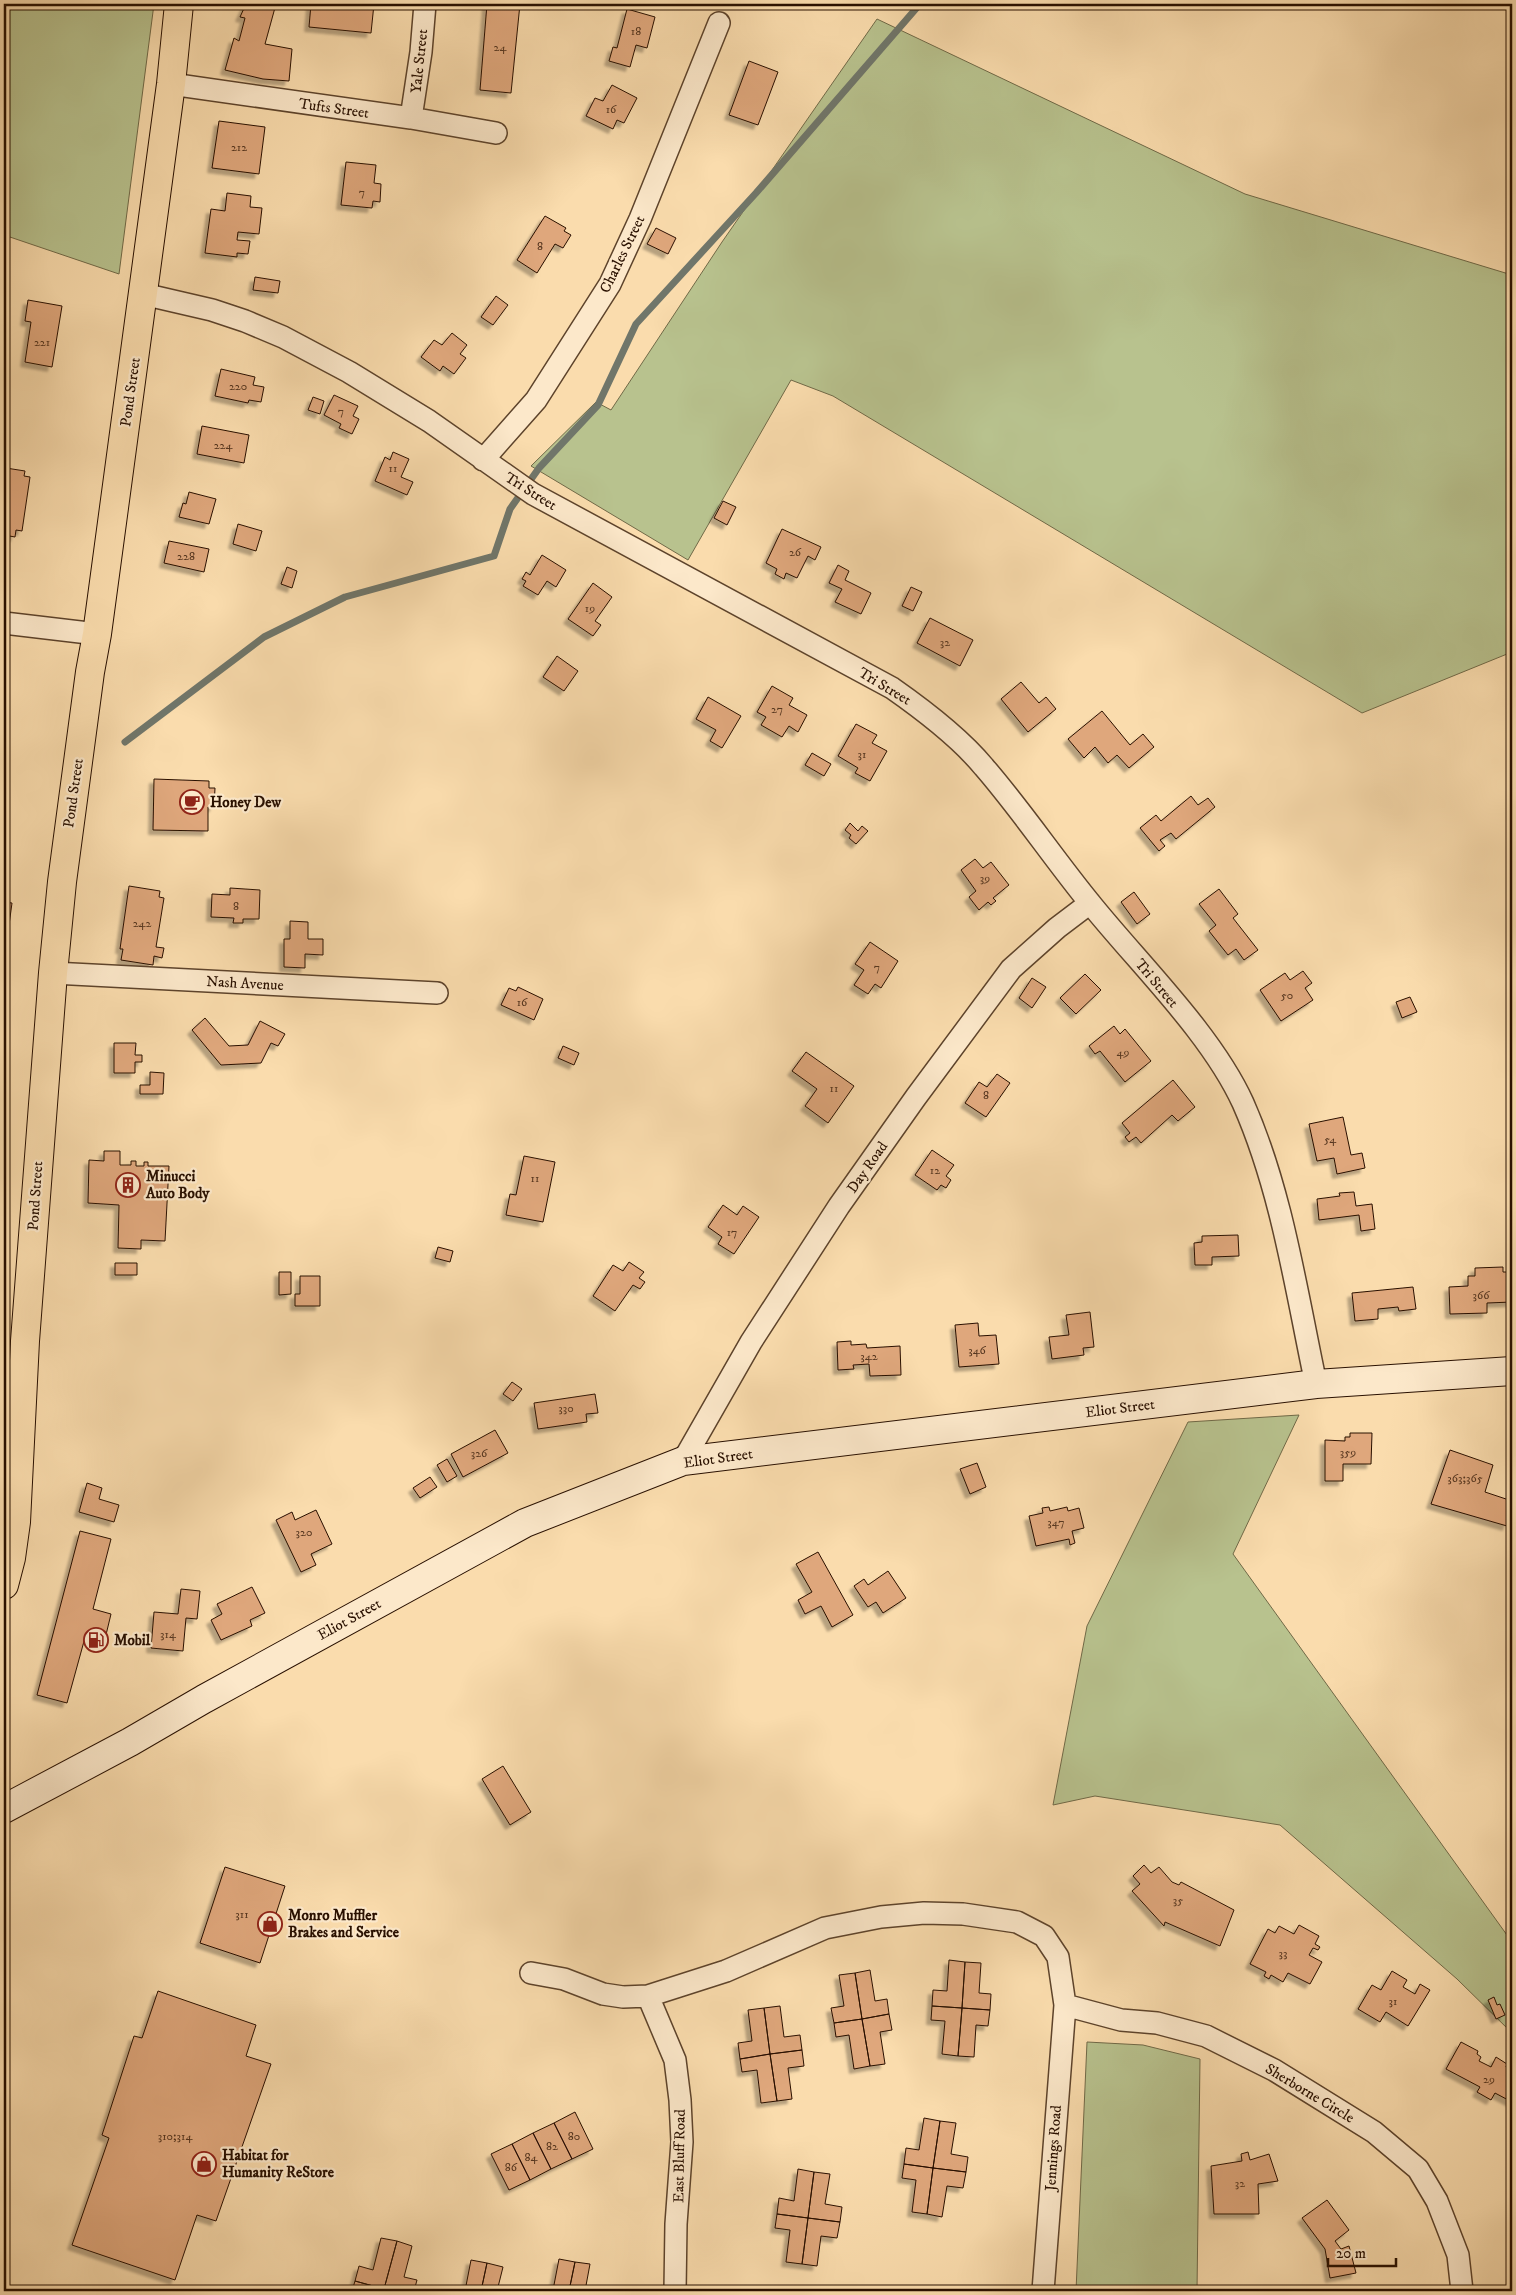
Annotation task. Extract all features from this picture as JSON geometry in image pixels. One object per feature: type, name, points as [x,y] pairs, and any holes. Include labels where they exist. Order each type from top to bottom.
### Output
[{"type":"main road","name":"Pond Street","points":[[4,1585],[11,1558],[16,1522],[25,1341],[53,973],[62,882],[171,84],[179,4]]},
{"type":"street","name":"Yale Street","points":[[411,118],[421,52],[425,4]]},
{"type":"street","name":"Charles Street","points":[[483,460],[536,400],[610,284],[640,219],[719,23]]},
{"type":"street","name":"Tufts Street","points":[[171,84],[411,118],[496,133]]},
{"type":"street","name":"Tri Street","points":[[143,294],[212,310],[245,321],[349,372],[429,421],[524,488],[643,555],[778,625],[892,688],[921,708],[983,766],[1090,903],[1194,1027],[1221,1065],[1242,1103],[1278,1206],[1316,1384]]},
{"type":"street","points":[[4,623],[97,634]]},
{"type":"street","name":"Day Road","points":[[683,1461],[751,1342],[839,1206],[916,1097],[1010,970],[1057,928],[1090,903]]},
{"type":"street","name":"Nash Avenue","points":[[53,973],[437,993]]},
{"type":"street","name":"Eliot Street","points":[[4,1809],[130,1742],[204,1699],[525,1523],[683,1461],[1316,1384],[1512,1371]]},
{"type":"street","name":"Jennings Road","points":[[530,1973],[564,1979],[603,1994],[623,1998],[648,1996],[726,1971],[825,1928],[881,1917],[924,1913],[963,1914],[1017,1922],[1044,1936],[1058,1957],[1065,2005],[1044,2291]]},
{"type":"street","name":"East Bluff Road","points":[[648,1996],[675,2060],[680,2100],[682,2142],[676,2224],[675,2291]]},
{"type":"street","name":"Sherborne Circle","points":[[1065,2005],[1121,2020],[1156,2023],[1206,2036],[1274,2070],[1374,2132],[1418,2169],[1437,2201],[1458,2255],[1462,2291]]},
{"type":"green space","points":[[4,4],[154,4],[119,274],[4,235]]},
{"type":"green space","points":[[877,19],[1245,194],[1512,275],[1512,652],[1362,713],[833,396],[791,380],[688,560],[531,466],[596,402],[611,410],[722,242]]},
{"type":"green space","points":[[1299,1415],[1233,1554],[1512,1942],[1512,2033],[1457,1979],[1280,1825],[1095,1796],[1053,1805],[1087,1626],[1188,1422]]},
{"type":"green space","points":[[1087,2042],[1143,2045],[1200,2059],[1197,2291],[1076,2291]]},
{"type":"building","points":[[246,4],[276,4],[265,44],[292,49],[289,81],[263,79],[225,70],[234,38],[239,41],[245,18],[240,17]]},
{"type":"building","points":[[311,4],[374,4],[371,33],[309,27]]},
{"type":"building","points":[[487,4],[520,4],[511,93],[480,90]]},
{"type":"building","points":[[627,9],[655,17],[647,48],[636,45],[630,67],[609,61],[613,47],[617,48]]},
{"type":"building","points":[[749,61],[778,72],[758,125],[729,115]]},
{"type":"building","points":[[612,85],[637,98],[624,123],[617,120],[613,129],[586,116],[595,98],[603,101]]},
{"type":"building","points":[[219,121],[265,127],[259,174],[212,168]]},
{"type":"building","points":[[346,162],[376,165],[374,183],[381,184],[380,202],[373,201],[372,208],[341,205]]},
{"type":"building","points":[[227,193],[251,196],[250,207],[262,208],[259,234],[238,232],[237,240],[250,241],[248,254],[237,253],[237,257],[205,253],[211,209],[225,211]]},
{"type":"building","points":[[545,216],[566,228],[564,231],[571,235],[563,248],[555,244],[537,273],[517,260]]},
{"type":"building","points":[[656,228],[676,238],[668,254],[647,244]]},
{"type":"building","points":[[255,277],[280,281],[278,293],[253,290]]},
{"type":"building","points":[[496,296],[508,305],[493,325],[481,317]]},
{"type":"building","points":[[28,300],[62,306],[52,367],[25,362],[31,322],[25,321]]},
{"type":"building","points":[[452,333],[467,345],[460,354],[466,358],[454,374],[443,366],[440,371],[421,357],[434,340],[442,345]]},
{"type":"building","points":[[221,369],[255,377],[253,385],[264,387],[261,402],[249,400],[248,403],[215,396]]},
{"type":"building","points":[[334,395],[358,406],[353,416],[359,419],[352,434],[339,428],[341,424],[324,415]]},
{"type":"building","points":[[313,397],[324,401],[320,414],[308,410]]},
{"type":"building","points":[[202,426],[249,435],[244,463],[197,454]]},
{"type":"building","points":[[393,452],[409,459],[401,477],[413,482],[407,495],[375,481],[385,457],[390,460]]},
{"type":"building","points":[[6,468],[25,471],[24,476],[30,477],[22,531],[16,530],[15,537],[4,535],[4,473],[6,474]]},
{"type":"building","points":[[189,492],[216,499],[209,524],[179,517],[183,503],[186,504]]},
{"type":"building","points":[[723,501],[736,507],[727,525],[714,518]]},
{"type":"building","points":[[238,524],[262,531],[256,551],[233,544]]},
{"type":"building","points":[[782,529],[821,547],[815,560],[808,556],[797,578],[786,573],[784,579],[775,574],[777,569],[766,563]]},
{"type":"building","points":[[169,541],[209,549],[204,572],[164,563]]},
{"type":"building","points":[[542,555],[566,570],[556,587],[547,581],[538,595],[523,586],[526,581],[522,579],[526,572],[530,575]]},
{"type":"building","points":[[838,565],[849,571],[845,580],[871,593],[861,614],[835,602],[842,589],[829,583]]},
{"type":"building","points":[[287,567],[297,571],[292,588],[281,584]]},
{"type":"building","points":[[593,583],[612,597],[595,621],[601,625],[593,636],[568,619]]},
{"type":"building","points":[[911,587],[922,592],[913,611],[902,606]]},
{"type":"building","points":[[930,618],[973,640],[960,666],[917,643]]},
{"type":"building","points":[[557,656],[578,671],[564,691],[543,677]]},
{"type":"building","points":[[4,668],[9,669],[4,703]]},
{"type":"building","points":[[1021,682],[1039,703],[1046,697],[1056,709],[1028,732],[1001,699]]},
{"type":"building","points":[[772,686],[793,698],[789,705],[807,715],[798,732],[789,726],[782,737],[761,725],[766,717],[757,712]]},
{"type":"building","points":[[708,697],[741,716],[722,748],[710,741],[716,730],[696,719]]},
{"type":"building","points":[[1102,711],[1130,745],[1143,734],[1154,747],[1129,768],[1117,755],[1108,763],[1095,747],[1084,758],[1068,739]]},
{"type":"building","points":[[856,724],[877,735],[872,743],[887,751],[870,781],[855,773],[858,768],[838,756]]},
{"type":"building","points":[[812,753],[831,764],[824,776],[805,765]]},
{"type":"building","points":[[154,779],[209,781],[209,788],[215,788],[214,807],[208,807],[208,831],[153,830]]},
{"type":"building","points":[[1191,796],[1198,805],[1208,798],[1215,807],[1176,839],[1171,833],[1160,840],[1165,846],[1159,851],[1140,828],[1156,815],[1161,821]]},
{"type":"building","points":[[850,823],[858,831],[862,826],[868,831],[856,844],[849,838],[851,835],[845,830]]},
{"type":"building","points":[[975,859],[983,868],[991,862],[1009,885],[993,898],[996,901],[991,905],[988,902],[979,910],[969,897],[976,891],[961,870]]},
{"type":"building","points":[[129,886],[160,891],[159,897],[164,898],[156,947],[164,948],[162,958],[154,956],[153,965],[121,960],[123,949],[120,949]]},
{"type":"building","points":[[230,888],[260,890],[259,919],[243,919],[243,923],[233,923],[234,918],[211,917],[212,894],[230,895]]},
{"type":"building","points":[[1219,889],[1238,914],[1233,918],[1258,950],[1244,960],[1236,949],[1228,955],[1209,931],[1216,925],[1199,904]]},
{"type":"building","points":[[1134,892],[1150,914],[1137,924],[1121,902]]},
{"type":"building","points":[[4,902],[12,903],[9,925],[4,924]]},
{"type":"building","points":[[290,921],[308,922],[308,939],[323,939],[323,955],[305,954],[305,968],[284,967],[284,939],[290,939]]},
{"type":"building","points":[[870,942],[898,961],[881,988],[875,984],[868,994],[854,985],[864,970],[855,964]]},
{"type":"building","points":[[1303,971],[1312,983],[1305,988],[1313,1000],[1281,1021],[1260,990],[1285,973],[1290,980]]},
{"type":"building","points":[[1085,974],[1101,990],[1076,1014],[1060,998]]},
{"type":"building","points":[[1032,978],[1046,987],[1032,1008],[1019,998]]},
{"type":"building","points":[[518,987],[543,999],[534,1020],[501,1005],[509,988],[516,991]]},
{"type":"building","points":[[1410,997],[1417,1012],[1402,1018],[1396,1002]]},
{"type":"building","points":[[205,1018],[229,1046],[248,1045],[260,1021],[285,1034],[278,1046],[271,1043],[261,1063],[221,1065],[192,1030]]},
{"type":"building","points":[[1114,1026],[1120,1034],[1125,1029],[1151,1061],[1125,1082],[1100,1051],[1095,1054],[1089,1046]]},
{"type":"building","points":[[114,1043],[136,1043],[135,1055],[142,1055],[142,1062],[135,1062],[135,1073],[114,1073]]},
{"type":"building","points":[[563,1046],[579,1053],[574,1065],[558,1058]]},
{"type":"building","points":[[806,1052],[854,1086],[828,1123],[805,1106],[817,1089],[792,1071]]},
{"type":"building","points":[[150,1072],[164,1073],[163,1094],[140,1094],[140,1085],[150,1085]]},
{"type":"building","points":[[997,1074],[1010,1083],[986,1117],[965,1103],[979,1082],[987,1087]]},
{"type":"building","points":[[1173,1080],[1195,1107],[1178,1121],[1172,1115],[1141,1143],[1136,1137],[1129,1142],[1125,1137],[1130,1133],[1122,1123]]},
{"type":"building","points":[[1343,1117],[1351,1155],[1362,1153],[1365,1168],[1337,1174],[1334,1158],[1317,1161],[1309,1124]]},
{"type":"building","points":[[932,1150],[954,1165],[946,1176],[951,1180],[946,1188],[941,1185],[937,1190],[915,1175]]},
{"type":"building","name":"Minucci Auto Body","points":[[104,1151],[120,1151],[120,1165],[131,1165],[131,1161],[136,1161],[136,1166],[144,1166],[144,1162],[148,1162],[148,1166],[169,1166],[165,1241],[141,1240],[141,1249],[118,1248],[119,1205],[88,1203],[89,1160],[104,1161]]},
{"type":"building","points":[[524,1156],[555,1162],[543,1222],[506,1215],[510,1194],[516,1195]]},
{"type":"building","points":[[1354,1192],[1356,1206],[1372,1204],[1375,1229],[1361,1231],[1359,1215],[1319,1220],[1317,1199],[1340,1196],[1339,1193]]},
{"type":"building","points":[[723,1205],[737,1215],[743,1206],[759,1217],[734,1254],[718,1244],[722,1237],[708,1227]]},
{"type":"building","points":[[1238,1235],[1239,1256],[1212,1257],[1212,1265],[1195,1265],[1194,1243],[1202,1242],[1202,1236]]},
{"type":"building","points":[[438,1247],[453,1251],[450,1262],[435,1258]]},
{"type":"building","points":[[629,1262],[644,1272],[639,1278],[645,1282],[640,1289],[633,1285],[615,1311],[593,1296],[613,1265],[623,1271]]},
{"type":"building","points":[[115,1263],[137,1263],[137,1275],[115,1275]]},
{"type":"building","points":[[1503,1267],[1503,1272],[1512,1272],[1512,1302],[1487,1303],[1487,1313],[1450,1314],[1449,1287],[1468,1286],[1468,1276],[1475,1276],[1475,1268]]},
{"type":"building","points":[[279,1272],[291,1272],[291,1294],[279,1295]]},
{"type":"building","points":[[300,1276],[320,1276],[320,1306],[295,1306],[295,1294],[300,1294]]},
{"type":"building","points":[[1413,1287],[1416,1309],[1399,1311],[1398,1307],[1378,1309],[1378,1319],[1355,1321],[1352,1293]]},
{"type":"building","points":[[1090,1312],[1094,1347],[1083,1348],[1084,1355],[1052,1359],[1049,1337],[1069,1335],[1066,1315]]},
{"type":"building","points":[[978,1323],[979,1336],[996,1335],[999,1364],[959,1367],[955,1325]]},
{"type":"building","points":[[851,1341],[851,1345],[866,1344],[867,1348],[900,1346],[901,1375],[870,1376],[869,1364],[853,1365],[854,1369],[838,1370],[837,1342]]},
{"type":"building","points":[[512,1382],[522,1389],[513,1401],[503,1394]]},
{"type":"building","points":[[595,1394],[598,1413],[586,1414],[587,1422],[538,1429],[534,1403]]},
{"type":"building","points":[[495,1430],[508,1453],[463,1477],[451,1454]]},
{"type":"building","points":[[1350,1433],[1372,1433],[1371,1464],[1343,1464],[1343,1481],[1325,1481],[1325,1440],[1345,1441],[1345,1437],[1350,1437]]},
{"type":"building","points":[[1450,1450],[1493,1465],[1485,1492],[1512,1501],[1512,1512],[1507,1526],[1431,1504]]},
{"type":"building","points":[[447,1459],[457,1476],[447,1482],[437,1465]]},
{"type":"building","points":[[977,1463],[986,1487],[970,1494],[960,1469]]},
{"type":"building","points":[[430,1477],[437,1487],[420,1498],[413,1488]]},
{"type":"building","points":[[87,1483],[102,1488],[99,1499],[119,1505],[114,1522],[79,1512]]},
{"type":"building","points":[[1049,1507],[1050,1511],[1067,1507],[1068,1511],[1079,1508],[1084,1528],[1072,1531],[1075,1543],[1070,1545],[1069,1539],[1036,1546],[1029,1516],[1043,1513],[1042,1508]]},
{"type":"building","points":[[316,1510],[332,1544],[311,1554],[316,1565],[301,1572],[276,1520],[292,1512],[295,1520]]},
{"type":"building","points":[[80,1531],[111,1539],[93,1609],[111,1614],[105,1639],[86,1634],[67,1703],[37,1695]]},
{"type":"building","points":[[818,1552],[853,1615],[832,1627],[821,1606],[805,1614],[798,1600],[812,1592],[796,1564]]},
{"type":"building","points":[[888,1571],[906,1598],[883,1613],[876,1602],[868,1607],[854,1586],[864,1579],[868,1585]]},
{"type":"building","points":[[252,1587],[265,1613],[250,1620],[252,1626],[221,1640],[211,1620],[222,1614],[217,1604]]},
{"type":"building","points":[[181,1589],[200,1591],[197,1619],[186,1618],[183,1651],[151,1648],[154,1612],[178,1614]]},
{"type":"building","points":[[503,1766],[531,1812],[510,1825],[482,1779]]},
{"type":"building","points":[[1144,1865],[1151,1873],[1159,1867],[1172,1882],[1179,1885],[1181,1882],[1234,1910],[1220,1946],[1165,1922],[1164,1926],[1132,1891],[1140,1884],[1133,1876]]},
{"type":"building","points":[[225,1867],[285,1886],[260,1963],[200,1943]]},
{"type":"building","points":[[1299,1925],[1319,1936],[1315,1944],[1320,1947],[1318,1950],[1313,1948],[1309,1955],[1322,1962],[1310,1984],[1288,1973],[1283,1982],[1271,1975],[1269,1979],[1264,1976],[1266,1972],[1250,1964],[1268,1929],[1275,1933],[1279,1926],[1294,1934]]},
{"type":"building","points":[[949,1960],[965,1962],[962,2008],[932,2006],[933,1990],[947,1991]]},
{"type":"building","points":[[965,1962],[981,1963],[979,1993],[991,1994],[990,2010],[962,2008]]},
{"type":"building","points":[[870,1970],[875,2001],[887,1999],[889,2014],[862,2019],[855,1973]]},
{"type":"building","points":[[1392,1971],[1407,1980],[1403,1987],[1415,1994],[1420,1984],[1430,1990],[1408,2026],[1386,2012],[1380,2022],[1358,2009],[1372,1985],[1381,1990]]},
{"type":"building","points":[[855,1973],[862,2019],[834,2023],[831,2008],[844,2006],[839,1975]]},
{"type":"building","points":[[158,1991],[256,2025],[246,2056],[271,2064],[216,2221],[197,2215],[175,2280],[72,2245],[109,2138],[102,2135],[134,2036],[142,2038]]},
{"type":"building","points":[[1494,1997],[1497,2005],[1500,2004],[1505,2015],[1496,2019],[1488,2000]]},
{"type":"building","points":[[780,2006],[784,2037],[800,2035],[802,2050],[770,2054],[764,2008]]},
{"type":"building","points":[[932,2006],[962,2008],[958,2056],[942,2054],[945,2021],[931,2020]]},
{"type":"building","points":[[764,2008],[770,2054],[740,2059],[738,2043],[752,2041],[748,2010]]},
{"type":"building","points":[[962,2008],[990,2010],[988,2026],[976,2025],[974,2057],[958,2056]]},
{"type":"building","points":[[889,2014],[892,2030],[880,2032],[885,2064],[870,2066],[862,2019]]},
{"type":"building","points":[[862,2019],[870,2066],[854,2069],[849,2035],[836,2037],[834,2023]]},
{"type":"building","points":[[1461,2042],[1478,2051],[1477,2054],[1481,2057],[1479,2061],[1491,2067],[1496,2057],[1507,2064],[1506,2067],[1512,2071],[1512,2102],[1495,2093],[1491,2100],[1477,2092],[1480,2087],[1446,2069]]},
{"type":"building","points":[[802,2050],[804,2066],[788,2068],[792,2099],[777,2101],[770,2054]]},
{"type":"building","points":[[770,2054],[777,2101],[761,2103],[757,2070],[742,2072],[740,2059]]},
{"type":"building","points":[[575,2112],[593,2149],[572,2159],[554,2123]]},
{"type":"building","points":[[924,2118],[940,2121],[933,2168],[904,2164],[906,2148],[919,2150]]},
{"type":"building","points":[[940,2121],[956,2123],[951,2154],[968,2157],[966,2172],[933,2168]]},
{"type":"building","points":[[554,2123],[572,2159],[551,2169],[533,2133]]},
{"type":"building","points":[[533,2133],[551,2169],[530,2180],[512,2144]]},
{"type":"building","points":[[512,2144],[530,2180],[509,2190],[491,2154]]},
{"type":"building","points":[[1248,2152],[1250,2160],[1269,2154],[1278,2181],[1258,2184],[1259,2214],[1214,2214],[1211,2166],[1242,2161],[1241,2154]]},
{"type":"building","points":[[904,2164],[933,2168],[927,2214],[912,2212],[916,2180],[902,2178]]},
{"type":"building","points":[[933,2168],[966,2172],[963,2188],[947,2186],[942,2217],[927,2214]]},
{"type":"building","points":[[798,2169],[814,2172],[808,2218],[777,2214],[779,2198],[794,2201]]},
{"type":"building","points":[[814,2172],[830,2174],[825,2204],[842,2207],[840,2222],[808,2218]]},
{"type":"building","points":[[1327,2200],[1349,2230],[1335,2241],[1341,2249],[1349,2246],[1356,2273],[1330,2278],[1325,2249],[1302,2218]]},
{"type":"building","points":[[777,2214],[808,2218],[802,2264],[786,2262],[790,2230],[775,2228]]},
{"type":"building","points":[[808,2218],[840,2222],[837,2238],[821,2236],[817,2266],[802,2264]]},
{"type":"building","points":[[381,2238],[397,2241],[384,2289],[355,2281],[359,2266],[373,2270]]},
{"type":"building","points":[[397,2241],[412,2246],[404,2277],[417,2280],[414,2291],[384,2289]]},
{"type":"building","points":[[559,2259],[575,2262],[569,2291],[539,2291],[540,2288],[553,2290]]},
{"type":"building","points":[[471,2260],[487,2263],[481,2291],[465,2291]]},
{"type":"building","points":[[575,2262],[590,2264],[585,2291],[569,2291]]},
{"type":"building","points":[[487,2263],[503,2267],[497,2291],[481,2291]]},
{"type":"building","points":[[355,2281],[384,2289],[383,2291],[352,2291]]},
{"type":"waterway","points":[[125,742],[264,637],[345,597],[494,556],[510,509],[539,468],[598,405],[636,324],[756,193],[920,4]]},
{"type":"place","name":"Honey Dew","points":[[192,802]]},
{"type":"place","name":"Minucci Auto Body","points":[[128,1185]]},
{"type":"place","name":"Mobil","points":[[96,1640]]},
{"type":"place","name":"Monro Muffler Brakes and Service","points":[[270,1924]]},
{"type":"place","name":"Habitat for Humanity ReStore","points":[[204,2164]]}]
